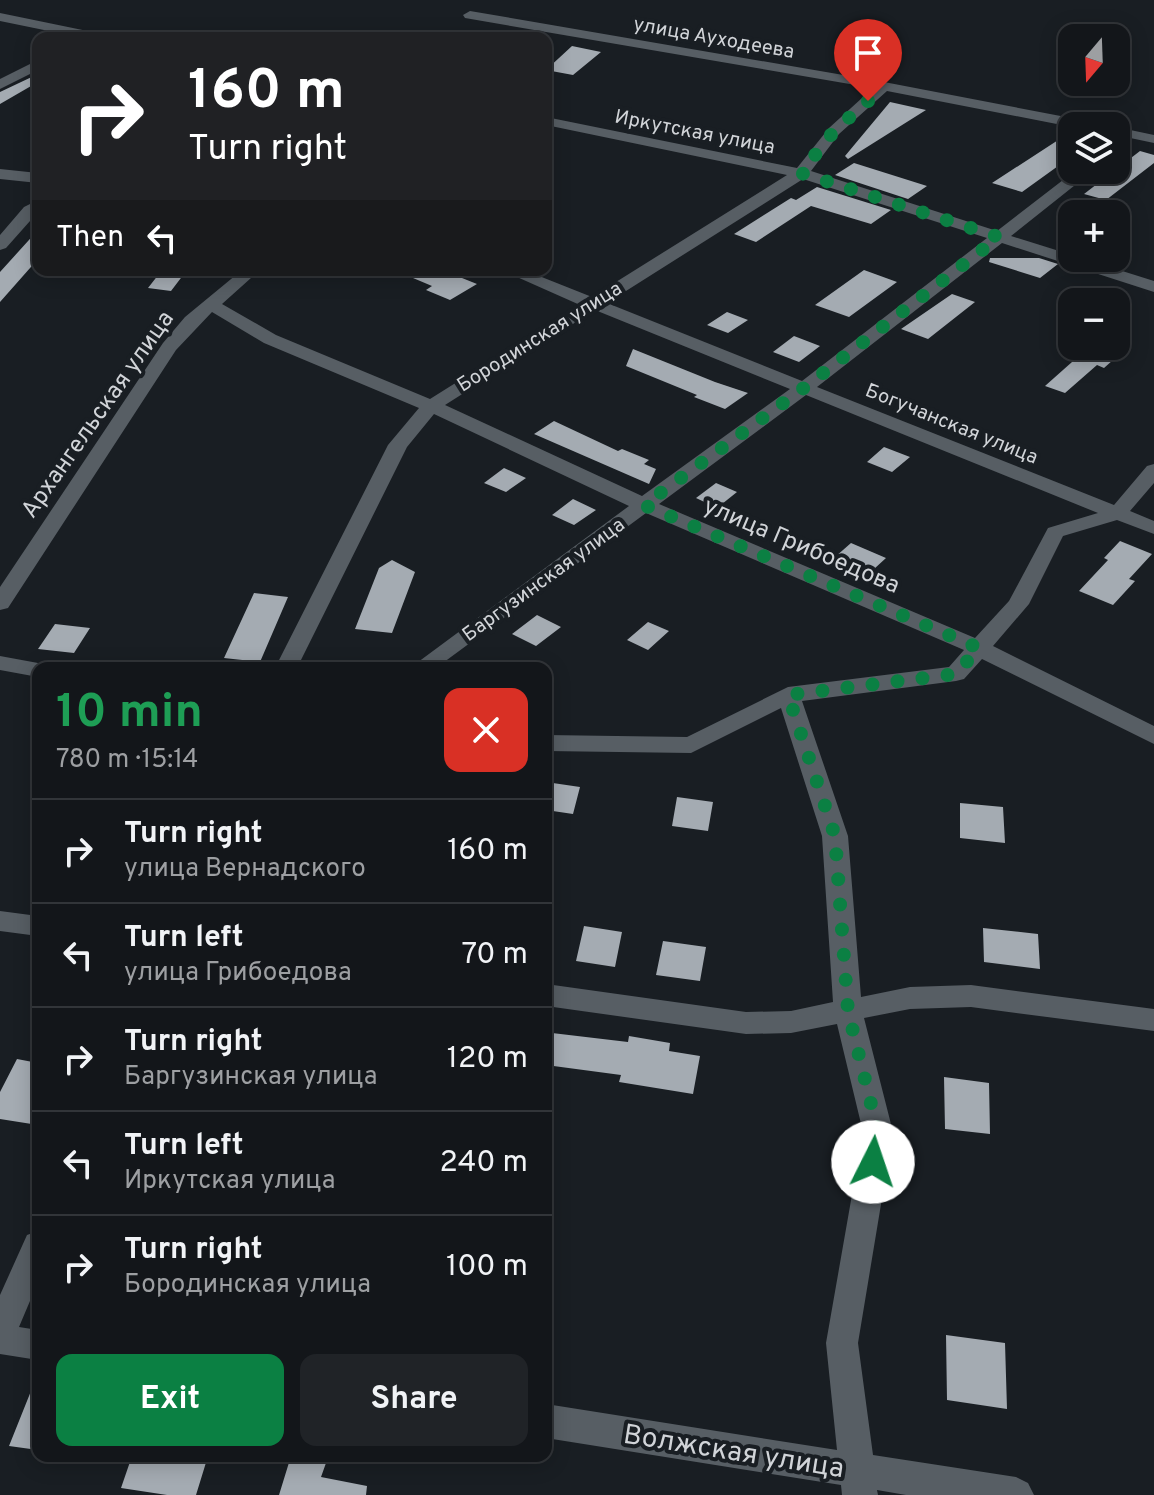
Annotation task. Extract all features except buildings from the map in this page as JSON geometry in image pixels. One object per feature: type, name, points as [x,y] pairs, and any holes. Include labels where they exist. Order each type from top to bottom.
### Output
[{"type":"street","name":"улица Ауходеева","points":[[470,15],[539,32]]},
{"type":"street","points":[[0,17],[70,32]]},
{"type":"street","name":"улица Ауходеева","points":[[552,35],[884,86],[1058,119]]},
{"type":"street","points":[[0,85],[32,67]]},
{"type":"street","name":"Бородинская улица","points":[[289,662],[398,445],[431,406],[801,173],[834,131],[884,86]]},
{"type":"street","name":"Иркутская улица","points":[[552,122],[801,173],[1154,287]]},
{"type":"street","points":[[1130,133],[1154,139]]},
{"type":"street","points":[[0,174],[32,177]]},
{"type":"street","name":"Баргузинская улица","points":[[429,662],[805,387],[1068,184]]},
{"type":"street","points":[[0,245],[32,209]]},
{"type":"street","name":"Архангельская улица","points":[[0,603],[169,347],[210,304],[245,276]]},
{"type":"street","name":"Богучанская улица","points":[[524,276],[1154,528]]},
{"type":"street","name":"улица Грибоедова","points":[[210,304],[270,339],[431,406],[644,505],[979,648],[1154,736]]},
{"type":"street","points":[[552,743],[691,745],[788,695],[956,674],[1018,604],[1055,532],[1117,514],[1154,470]]},
{"type":"street","points":[[0,663],[32,669]]},
{"type":"street","points":[[788,695],[835,836],[848,1011],[878,1132],[842,1343],[860,1482]]},
{"type":"street","points":[[0,921],[32,925]]},
{"type":"street","points":[[552,996],[746,1023],[791,1022],[910,998],[971,996],[1154,1020]]},
{"type":"street","points":[[0,1332],[32,1259]]},
{"type":"street","points":[[0,1339],[32,1344]]},
{"type":"street","name":"Волжская улица","points":[[552,1422],[860,1482],[1016,1495]]},
{"type":"route","points":[[868,101],[834,131],[801,173],[999,237],[805,387],[644,505],[979,648],[956,674],[788,695],[835,836],[848,1011],[878,1132],[873,1162]]}]
